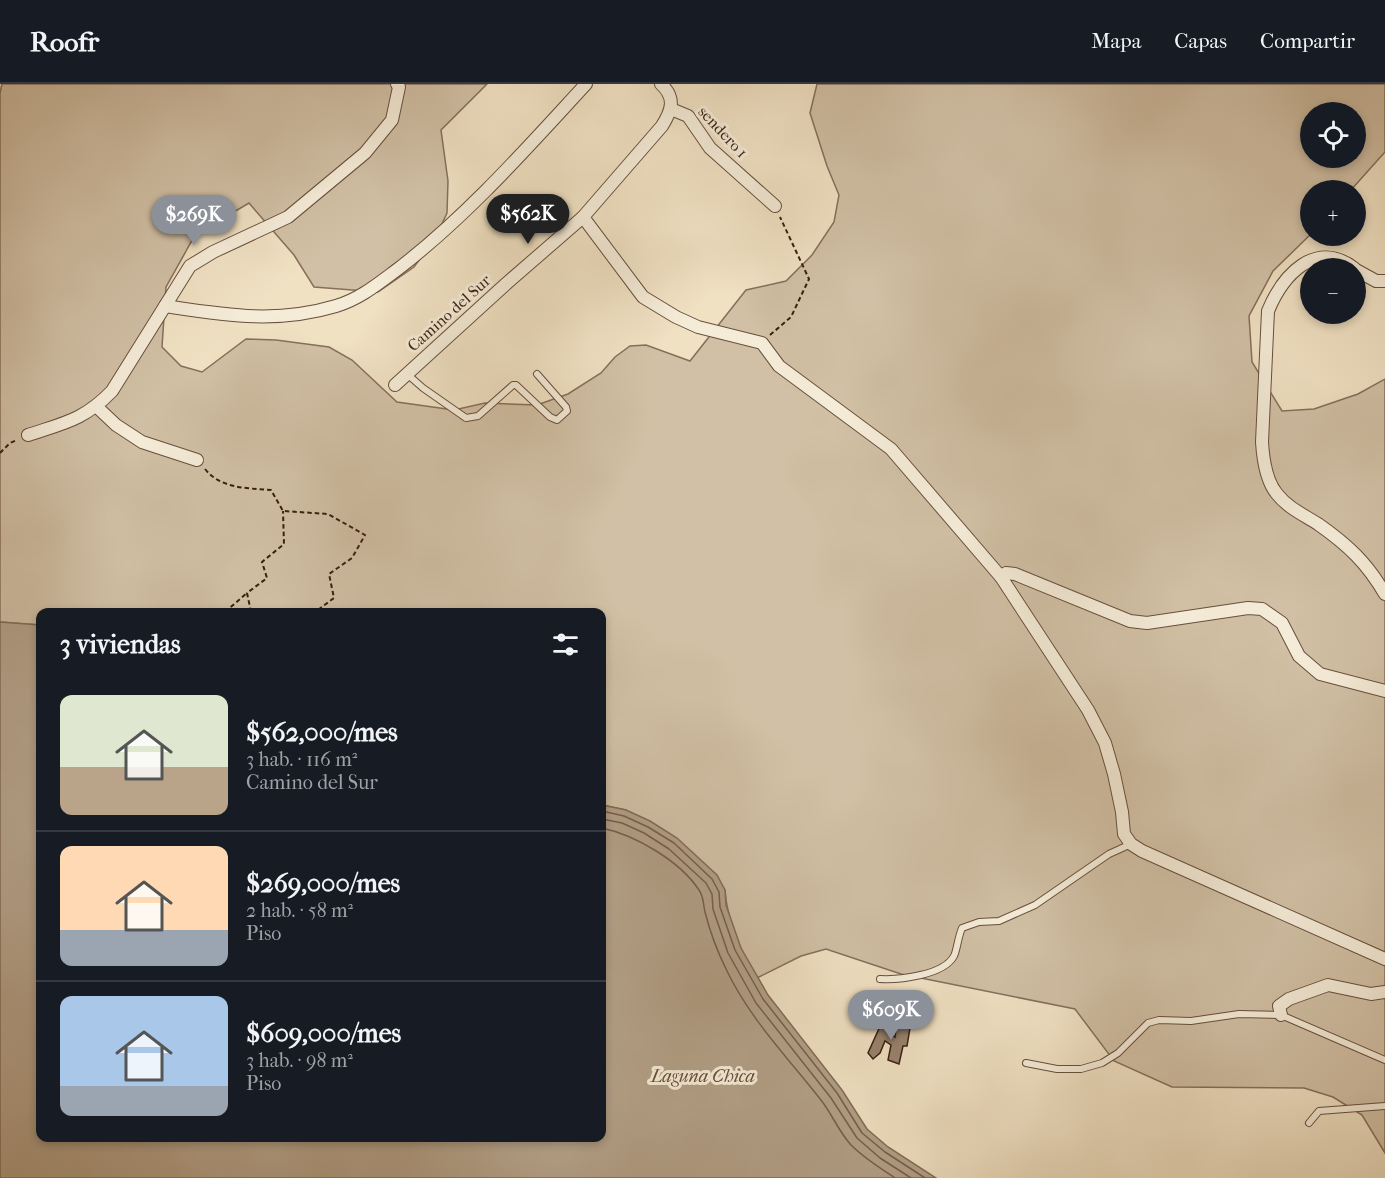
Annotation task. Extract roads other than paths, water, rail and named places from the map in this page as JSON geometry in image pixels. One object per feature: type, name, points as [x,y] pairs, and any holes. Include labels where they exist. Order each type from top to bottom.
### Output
[{"type":"street","points":[[28,435],[81,417],[97,407],[112,391],[190,266],[213,252],[288,218],[365,153],[392,120],[399,87],[397,84]]},
{"type":"street","points":[[165,306],[263,318],[303,314],[338,306],[366,292],[430,244],[494,184],[586,84]]},
{"type":"street","points":[[661,84],[672,98],[671,108]]},
{"type":"street","name":"sendero 1","points":[[671,108],[688,116],[710,148],[775,206]]},
{"type":"street","name":"Camino del Sur","points":[[394,385],[583,218],[662,126],[671,108]]},
{"type":"street","points":[[583,218],[643,297],[698,327],[762,343],[779,366],[891,449],[1001,577],[1088,710],[1105,743],[1122,812],[1124,834],[1131,844],[1142,851],[1385,958]]},
{"type":"street","points":[[1316,258],[1334,258]]},
{"type":"street","points":[[1300,267],[1290,275],[1275,294],[1268,311],[1263,459],[1275,493],[1299,513],[1317,523],[1351,549],[1365,563],[1385,594]]},
{"type":"street","points":[[1366,275],[1376,281],[1385,281]]},
{"type":"street","points":[[97,407],[116,425],[142,442],[197,460]]},
{"type":"street","points":[[1001,577],[1006,573],[1015,574],[1130,621],[1147,623],[1248,608],[1262,609],[1282,623],[1299,656],[1320,674],[1385,691]]},
{"type":"street","points":[[1281,1015],[1279,1006],[1289,999],[1328,985],[1371,994],[1385,992]]},
{"type":"lane","points":[[407,373],[423,388],[466,418],[478,416],[513,385],[516,385],[550,417],[557,420],[567,411],[566,406],[537,374]]},
{"type":"lane","points":[[880,979],[896,980],[931,972],[945,966],[955,955],[957,939],[962,928],[979,922],[999,921],[1035,905],[1108,854],[1131,844]]},
{"type":"lane","points":[[1026,1063],[1057,1069],[1082,1070],[1102,1063],[1118,1053],[1148,1023],[1159,1020],[1191,1021],[1239,1014],[1281,1015],[1385,1060]]},
{"type":"lane","points":[[1309,1123],[1319,1111],[1347,1107],[1363,1109],[1385,1106]]},
{"type":"water","name":"Laguna Chica","points":[[0,622],[36,625],[36,1142],[606,1142],[606,806],[626,810],[650,821],[677,838],[717,875],[725,890],[726,905],[741,948],[768,995],[842,1090],[867,1129],[888,1147],[936,1178],[0,1178]]}]
